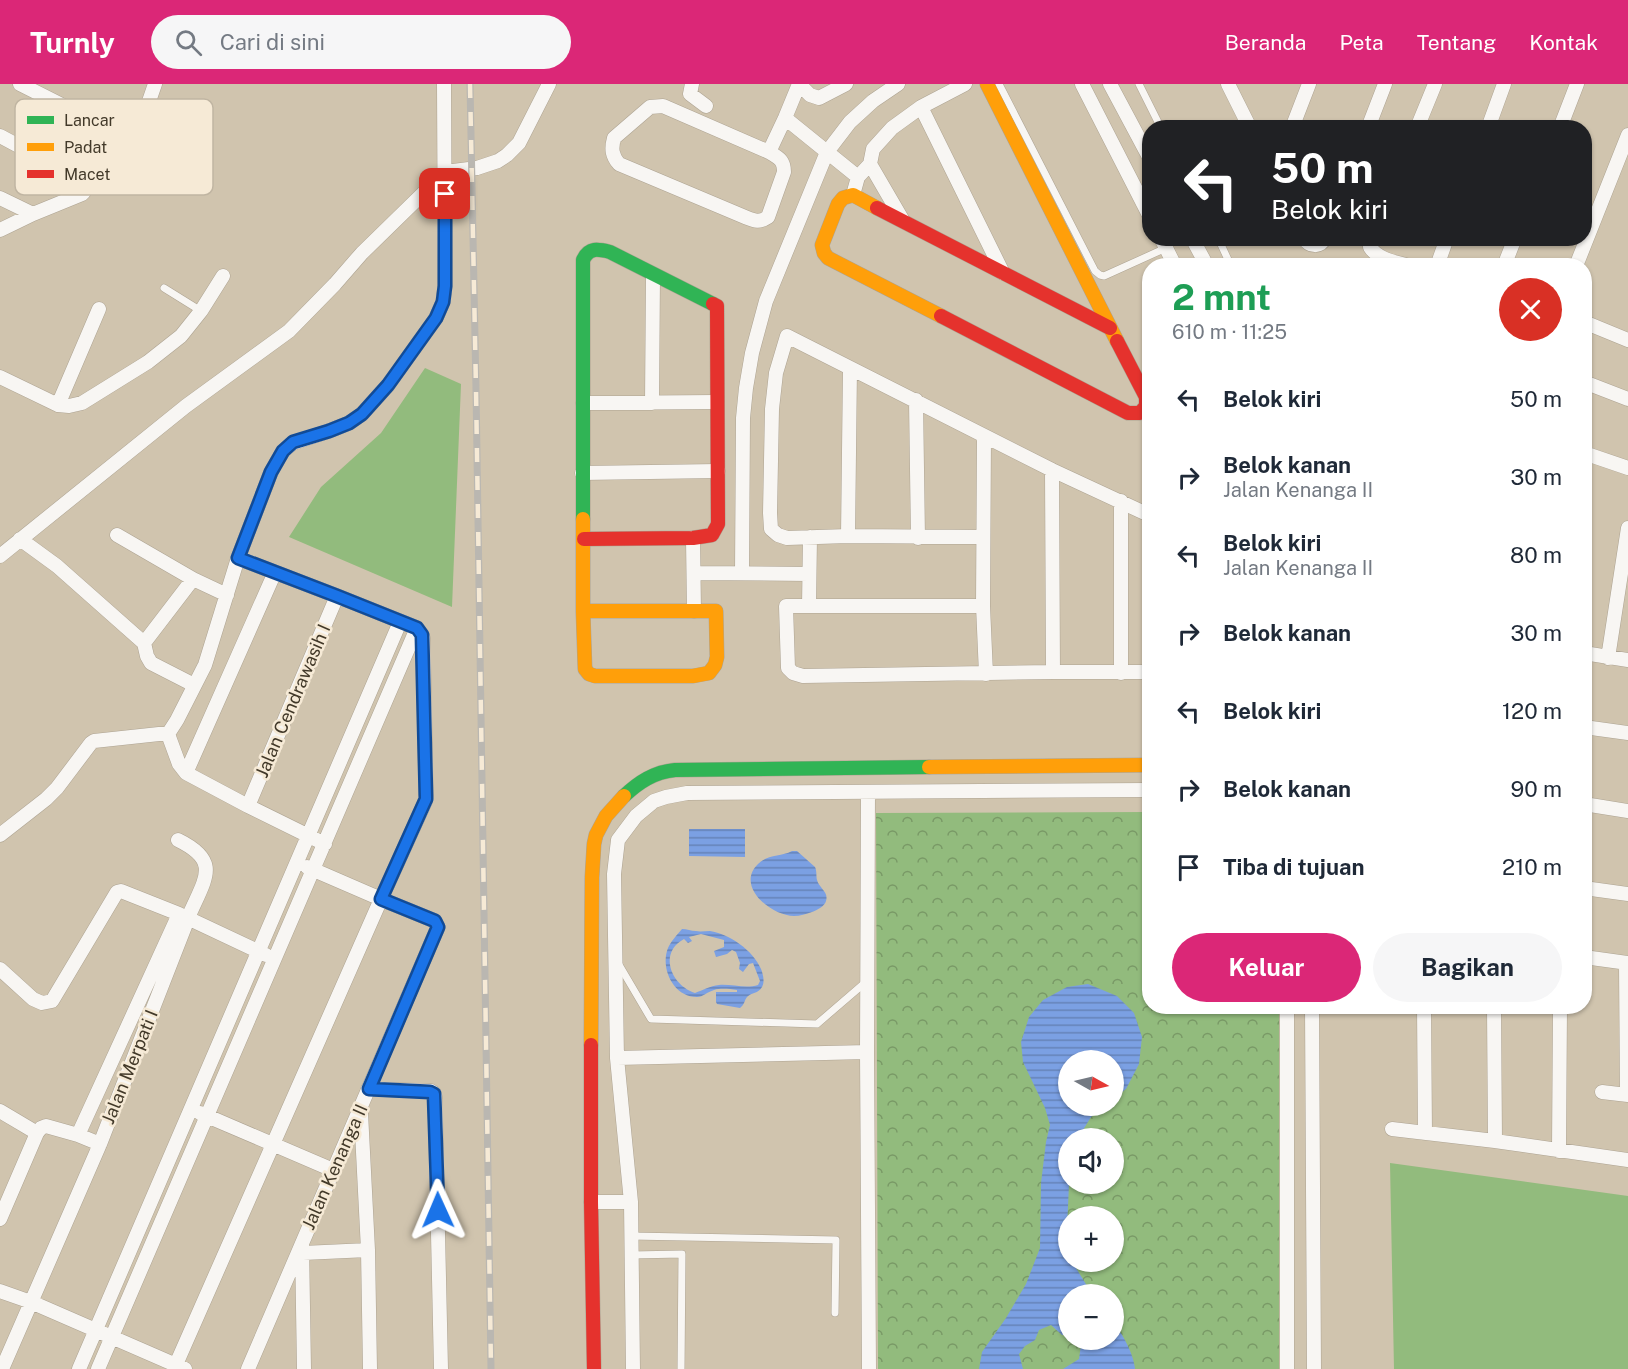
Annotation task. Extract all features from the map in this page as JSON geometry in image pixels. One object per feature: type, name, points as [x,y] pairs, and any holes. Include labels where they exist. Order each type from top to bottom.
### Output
[{"type":"street","points":[[20,84],[50,99]]},
{"type":"street","points":[[168,734],[205,665],[238,558],[271,472],[283,451],[293,442],[349,423],[362,414],[388,385],[436,318],[443,302],[445,286],[444,84]]},
{"type":"street","points":[[0,555],[186,406],[289,331],[362,253],[445,172],[477,168],[498,161],[507,155],[519,143],[549,84]]},
{"type":"street","points":[[692,84],[690,94],[706,106]]},
{"type":"street","points":[[769,152],[799,85],[810,95],[819,98],[846,84]]},
{"type":"street","points":[[742,573],[743,418],[752,353],[766,301],[827,152],[850,122],[873,101],[898,84]]},
{"type":"street","points":[[853,195],[858,177],[870,164],[873,149],[892,128],[921,107],[965,84]]},
{"type":"street","points":[[987,84],[1142,389]]},
{"type":"street","points":[[1082,84],[1142,200]]},
{"type":"street","points":[[1110,84],[1142,144]]},
{"type":"street","points":[[1295,120],[1309,84]]},
{"type":"street","points":[[1371,120],[1385,84]]},
{"type":"street","points":[[1420,120],[1435,84]]},
{"type":"street","points":[[1491,120],[1504,84]]},
{"type":"street","points":[[1563,120],[1577,84]]},
{"type":"street","points":[[1233,88],[1247,120]]},
{"type":"street","points":[[663,106],[769,152],[780,159],[784,165],[784,172],[768,216],[762,221],[754,220],[619,164],[614,158],[612,144],[614,138],[650,107],[663,106]]},
{"type":"street","points":[[921,107],[1003,273]]},
{"type":"street","points":[[785,118],[858,177]]},
{"type":"street","points":[[1592,226],[1628,135]]},
{"type":"street","points":[[0,136],[15,144]]},
{"type":"street","points":[[870,164],[903,221]]},
{"type":"street","points":[[0,230],[80,195]]},
{"type":"street","points":[[1110,328],[853,195],[843,198],[838,204],[822,245],[828,258],[1128,413],[1140,413],[1142,411]]},
{"type":"street","points":[[0,198],[33,214]]},
{"type":"street","points":[[1370,246],[1373,252],[1382,258]]},
{"type":"street","points":[[583,610],[716,611],[717,657],[715,665],[710,673],[693,676],[603,677],[589,674],[585,669],[583,610],[582,473],[583,260],[585,254],[590,250],[600,249],[717,306],[718,524],[712,535],[693,538],[584,539]]},
{"type":"street","points":[[652,402],[653,274]]},
{"type":"street","points":[[0,377],[58,405],[69,406],[82,403],[148,362],[181,336],[201,311],[223,276]]},
{"type":"street","points":[[58,405],[99,309]]},
{"type":"street","points":[[1592,324],[1626,335]]},
{"type":"street","points":[[983,537],[787,538],[777,535],[771,529],[772,409],[776,373],[787,336],[1052,470],[1142,512]]},
{"type":"street","points":[[848,536],[850,368]]},
{"type":"street","points":[[1592,385],[1628,399]]},
{"type":"street","points":[[916,400],[918,538]]},
{"type":"street","points":[[583,403],[717,402]]},
{"type":"street","points":[[984,436],[983,606],[986,674]]},
{"type":"street","points":[[1592,456],[1628,468]]},
{"type":"street","points":[[1052,470],[1053,672]]},
{"type":"street","points":[[582,473],[718,471]]},
{"type":"street","points":[[1121,501],[1121,673]]},
{"type":"street","points":[[1608,658],[1628,528]]},
{"type":"street","points":[[117,535],[193,579],[227,595]]},
{"type":"street","points":[[809,606],[810,537]]},
{"type":"street","points":[[693,538],[694,611]]},
{"type":"street","points":[[20,539],[57,566],[144,643],[151,663],[194,685]]},
{"type":"street","points":[[0,1290],[179,1368],[273,1144],[426,799],[423,638],[417,628],[238,558]]},
{"type":"street","points":[[186,773],[275,572]]},
{"type":"street","points":[[694,573],[809,574]]},
{"type":"street","points":[[144,643],[193,579]]},
{"type":"street","name":"Jalan Cendrawasih I","points":[[248,806],[337,596]]},
{"type":"street","points":[[983,606],[786,606],[788,668],[803,676],[1142,672]]},
{"type":"street","points":[[79,1369],[400,622]]},
{"type":"street","points":[[98,1369],[417,628]]},
{"type":"street","points":[[1592,655],[1628,660]]},
{"type":"street","points":[[1592,728],[1628,733]]},
{"type":"street","points":[[168,734],[179,764],[186,773],[325,844]]},
{"type":"street","points":[[0,836],[57,788],[94,741],[168,734]]},
{"type":"street","points":[[594,1369],[591,1202],[592,877],[595,836],[621,798],[655,774],[685,769],[1142,765]]},
{"type":"street","points":[[633,1369],[631,1202],[617,1058],[614,874],[618,840],[636,816],[654,801],[687,793],[1142,790]]},
{"type":"street","points":[[868,792],[869,1369]]},
{"type":"street","points":[[1592,805],[1628,811]]},
{"type":"street","name":"Jalan Merpati I","points":[[2,1369],[100,1144],[184,917],[201,888],[205,876],[206,863],[200,853],[178,840]]},
{"type":"street","name":"Jalan Kenanga II","points":[[248,1369],[438,927],[435,921],[298,862]]},
{"type":"street","points":[[1592,889],[1628,894]]},
{"type":"street","points":[[0,969],[33,999],[42,1003],[52,1001],[117,892],[125,892],[184,917],[275,959]]},
{"type":"street","points":[[78,1135],[184,917]]},
{"type":"street","points":[[1592,958],[1627,963],[1627,1095],[1602,1092]]},
{"type":"street","points":[[1287,1014],[1287,1369]]},
{"type":"street","points":[[1312,1014],[1314,1369]]},
{"type":"street","points":[[1424,1014],[1425,1133]]},
{"type":"street","points":[[1494,1014],[1495,1141]]},
{"type":"street","points":[[1559,1151],[1560,1014]]},
{"type":"street","points":[[617,1058],[867,1052]]},
{"type":"street","points":[[369,1089],[430,1092],[435,1097],[441,1369]]},
{"type":"street","points":[[191,1109],[333,1170]]},
{"type":"street","points":[[361,1109],[368,1250],[370,1369]]},
{"type":"street","points":[[0,1111],[37,1134]]},
{"type":"street","points":[[0,1219],[41,1128],[46,1126],[100,1144]]},
{"type":"street","points":[[1392,1129],[1628,1160]]},
{"type":"street","points":[[591,1202],[631,1202]]},
{"type":"street","points":[[304,1369],[302,1246],[368,1250]]},
{"type":"lane","points":[[999,84],[1095,271],[1104,276],[1159,246]]},
{"type":"lane","points":[[1139,84],[1157,120]]},
{"type":"lane","points":[[164,288],[201,311]]},
{"type":"lane","points":[[615,958],[651,1019],[817,1024],[867,981]]},
{"type":"lane","points":[[631,1236],[836,1240],[835,1313]]},
{"type":"lane","points":[[632,1255],[682,1254],[681,1369]]},
{"type":"green space","points":[[425,368],[461,384],[452,607],[289,537],[321,487],[381,433]]},
{"type":"green space","points":[[1142,812],[1142,1014],[1279,1014],[1279,1369],[878,1369],[876,813]]},
{"type":"green space","points":[[1390,1163],[1628,1196],[1628,1369],[1394,1369]]},
{"type":"water","points":[[689,829],[745,829],[745,857],[689,856]]},
{"type":"water","points":[[797,851],[815,867],[817,880],[827,898],[824,905],[818,909],[796,916],[785,915],[766,905],[753,890],[751,881],[752,873],[762,861]]},
{"type":"water","points":[[682,929],[710,931],[740,944],[752,955],[761,969],[764,980],[759,991],[747,997],[740,1008],[716,1002],[716,992],[737,992],[737,990],[717,989],[697,997],[681,992],[675,987],[667,972],[666,956],[672,940]],"holes":[[[701,934],[724,940],[724,947],[714,951],[716,957],[732,950],[736,952],[740,963],[739,969],[743,972],[749,964],[753,963],[760,981],[758,985],[749,987],[719,985],[695,993],[687,989],[674,976],[671,968],[671,952],[684,939],[688,943],[692,941],[689,937]]]},
{"type":"water","points":[[1088,984],[1117,996],[1134,1013],[1142,1037],[1139,1064],[1124,1091],[1124,1050],[1058,1050],[1058,1116],[1092,1116],[1084,1128],[1058,1128],[1058,1194],[1069,1194],[1068,1206],[1058,1206],[1058,1272],[1078,1272],[1086,1284],[1058,1284],[1058,1331],[1051,1325],[1039,1330],[1035,1340],[1025,1346],[1019,1354],[1023,1369],[979,1369],[982,1352],[1026,1284],[1040,1248],[1041,1183],[1050,1125],[1045,1108],[1023,1062],[1021,1042],[1029,1017],[1043,1000],[1067,987]]},
{"type":"water","points":[[1124,1339],[1135,1369],[1063,1369],[1079,1359],[1080,1350],[1124,1350]]},
{"type":"railway","points":[[470,84],[491,1369]]},
{"type":"traffic: fast","points":[[583,519],[583,260],[585,256],[594,250],[610,252],[713,304]]},
{"type":"traffic: fast","points":[[624,796],[647,779],[675,770],[929,767]]},
{"type":"traffic: slow","points":[[987,84],[1117,341]]},
{"type":"traffic: slow","points":[[877,208],[853,195],[843,198],[838,204],[822,245],[824,253],[828,258],[941,316]]},
{"type":"traffic: slow","points":[[583,519],[583,611],[585,669],[589,674],[595,676],[693,676],[709,673],[715,665],[717,657],[716,611],[583,611]]},
{"type":"traffic: slow","points":[[929,767],[1142,765]]},
{"type":"traffic: slow","points":[[591,1045],[594,844],[606,816],[624,796]]},
{"type":"traffic: jam","points":[[877,208],[1110,328]]},
{"type":"traffic: jam","points":[[584,539],[693,538],[712,535],[718,524],[717,306],[713,304]]},
{"type":"traffic: jam","points":[[941,316],[1128,413],[1140,413],[1142,411]]},
{"type":"traffic: jam","points":[[1117,341],[1142,389]]},
{"type":"traffic: jam","points":[[591,1045],[594,1369]]},
{"type":"route","points":[[438,1210],[434,1094],[369,1089],[438,927],[435,921],[381,899],[426,799],[422,635],[417,628],[238,558],[271,472],[283,451],[293,442],[349,423],[362,414],[388,385],[436,318],[443,302],[445,286],[445,194]]}]
